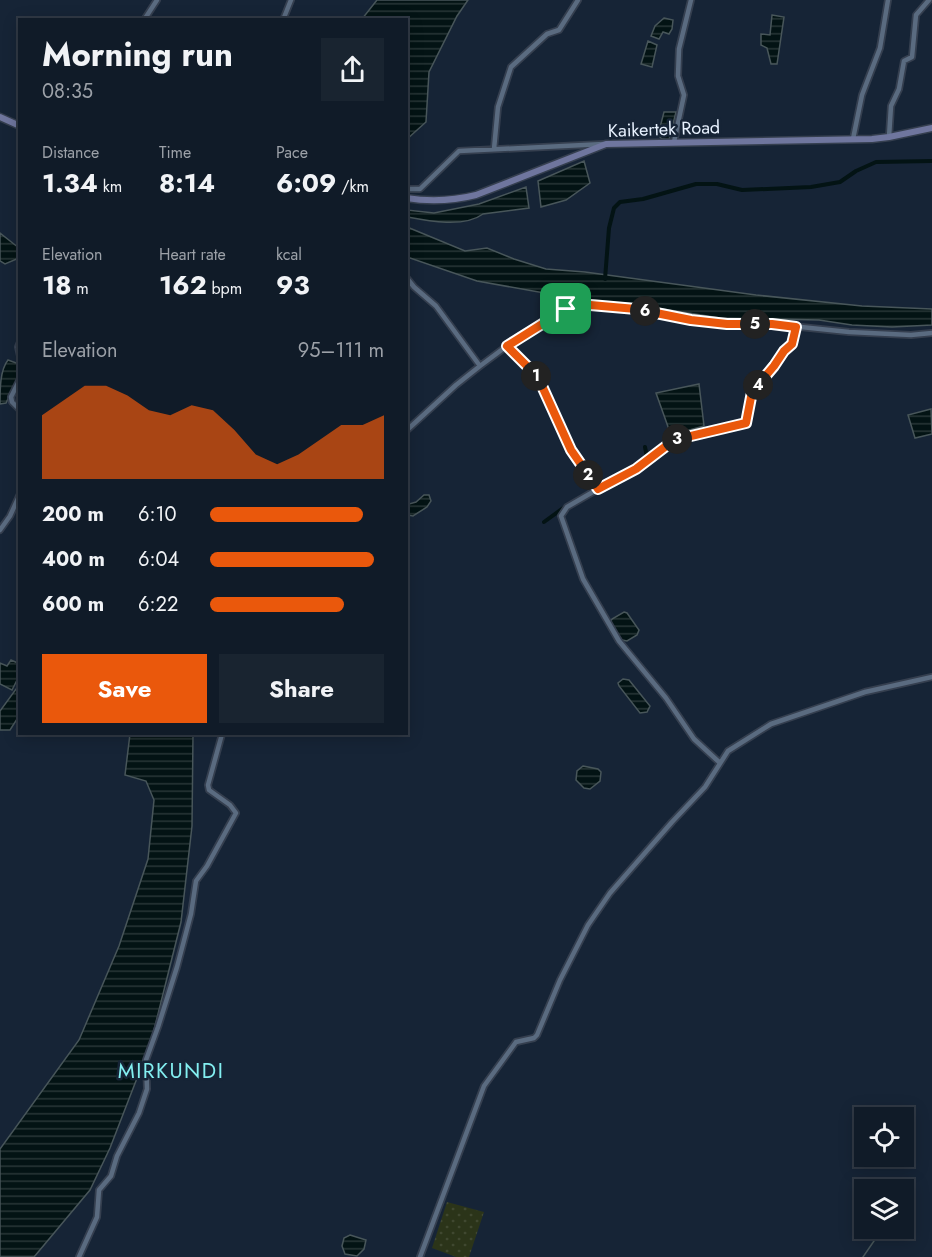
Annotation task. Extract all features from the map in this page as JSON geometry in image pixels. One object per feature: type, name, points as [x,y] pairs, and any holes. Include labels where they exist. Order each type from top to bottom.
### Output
[{"type":"main road","points":[[0,117],[18,125]]},
{"type":"main road","name":"Kaikertek Road","points":[[408,198],[430,202],[476,195],[606,144],[853,139],[889,137],[932,128]]},
{"type":"street","points":[[145,18],[157,0]]},
{"type":"street","points":[[284,18],[291,0]]},
{"type":"street","points":[[494,149],[498,107],[511,67],[547,34],[559,30],[578,0]]},
{"type":"street","points":[[674,142],[684,95],[678,76],[679,49],[692,0]]},
{"type":"street","points":[[853,139],[862,94],[880,48],[888,0]]},
{"type":"street","points":[[889,137],[891,106],[899,88],[904,61],[912,57],[916,15],[929,0]]},
{"type":"street","points":[[408,189],[420,189],[459,151],[606,144]]},
{"type":"street","points":[[408,280],[436,306],[480,366]]},
{"type":"street","points":[[408,429],[456,385],[507,346],[566,309],[579,304],[636,309],[691,320],[727,324],[772,324],[849,333],[911,335],[932,333]]},
{"type":"street","points":[[720,763],[684,727],[666,698],[619,641],[583,579],[561,516],[567,507],[596,486],[636,469],[674,440],[746,423],[752,392],[792,344],[796,327]]},
{"type":"street","points":[[507,346],[534,373],[571,450],[596,486]]},
{"type":"street","points":[[18,383],[11,397],[12,402],[18,408]]},
{"type":"street","points":[[0,530],[18,498]]},
{"type":"street","points":[[420,1257],[484,1086],[516,1042],[534,1038],[537,1035],[560,980],[588,925],[610,894],[672,822],[705,788],[728,751],[771,724],[865,692],[932,677]]},
{"type":"street","points":[[79,1257],[97,1217],[99,1190],[111,1176],[117,1156],[139,1113],[147,1089],[146,1060],[177,968],[191,914],[196,881],[207,867],[236,813],[230,805],[209,790],[208,785],[222,735]]},
{"type":"green space","points":[[447,1202],[484,1212],[469,1257],[456,1257],[432,1248]]},
{"type":"shaded area","points":[[377,0],[468,0],[457,16],[429,72],[426,122],[408,138],[408,18],[363,18]]},
{"type":"shaded area","points":[[772,15],[784,17],[777,64],[771,64],[767,48],[761,45],[761,34],[770,35]]},
{"type":"shaded area","points":[[664,18],[673,20],[669,34],[663,32],[659,39],[651,36],[655,26]]},
{"type":"shaded area","points":[[648,41],[657,45],[652,67],[641,64]]},
{"type":"shaded area","points":[[664,112],[676,112],[669,140],[662,139],[658,135]]},
{"type":"shaded area","points":[[584,161],[590,183],[566,200],[541,207],[538,181]]},
{"type":"shaded area","points":[[526,187],[529,208],[483,214],[466,221],[456,222],[435,222],[408,217],[408,210],[434,213],[479,204]]},
{"type":"shaded area","points":[[408,227],[465,251],[487,248],[546,269],[862,306],[932,309],[932,325],[892,327],[852,325],[819,320],[720,318],[663,309],[606,304],[477,281],[408,257]]},
{"type":"shaded area","points":[[0,233],[18,247],[18,258],[5,264],[0,261]]},
{"type":"shaded area","points":[[8,360],[18,364],[18,377],[6,403],[0,404],[0,386]]},
{"type":"shaded area","points":[[699,384],[704,426],[671,435],[656,393]]},
{"type":"shaded area","points":[[931,409],[932,434],[915,438],[908,415]]},
{"type":"shaded area","points":[[424,495],[429,495],[431,501],[427,507],[413,516],[408,515],[409,504],[416,502]]},
{"type":"shaded area","points":[[624,612],[639,630],[637,635],[627,641],[622,640],[610,623],[612,619]]},
{"type":"shaded area","points":[[11,660],[18,663],[18,678],[12,690],[0,684],[0,663],[7,666]]},
{"type":"shaded area","points":[[623,679],[629,680],[650,706],[647,712],[640,713],[619,686],[618,683]]},
{"type":"shaded area","points":[[18,686],[18,718],[10,730],[0,730],[0,711]]},
{"type":"shaded area","points":[[130,735],[193,735],[192,826],[181,922],[151,1042],[110,1148],[90,1190],[34,1257],[0,1257],[0,1149],[79,1040],[119,946],[148,859],[154,800],[146,781],[125,775]]},
{"type":"shaded area","points":[[583,766],[598,769],[601,772],[600,781],[590,789],[584,788],[576,780],[577,771]]},
{"type":"shaded area","points":[[350,1235],[366,1240],[364,1249],[357,1256],[345,1254],[342,1246],[344,1238]]},
{"type":"waterway","points":[[605,279],[609,228],[614,208],[620,202],[643,199],[696,184],[717,184],[742,190],[811,187],[840,182],[856,171],[876,162],[932,161]]},
{"type":"waterway","points":[[614,478],[647,457],[645,447]]},
{"type":"waterway","points":[[544,522],[566,506]]},
{"type":"waterway","points":[[863,1257],[874,1241]]},
{"type":"district","name":"MIRKUNDI","points":[[171,1071]]},
{"type":"route","points":[[579,304],[594,304],[636,309],[691,320],[796,327],[792,344],[752,392],[746,423],[674,440],[636,469],[598,489],[571,450],[534,373],[507,346],[566,309],[579,304]]}]
